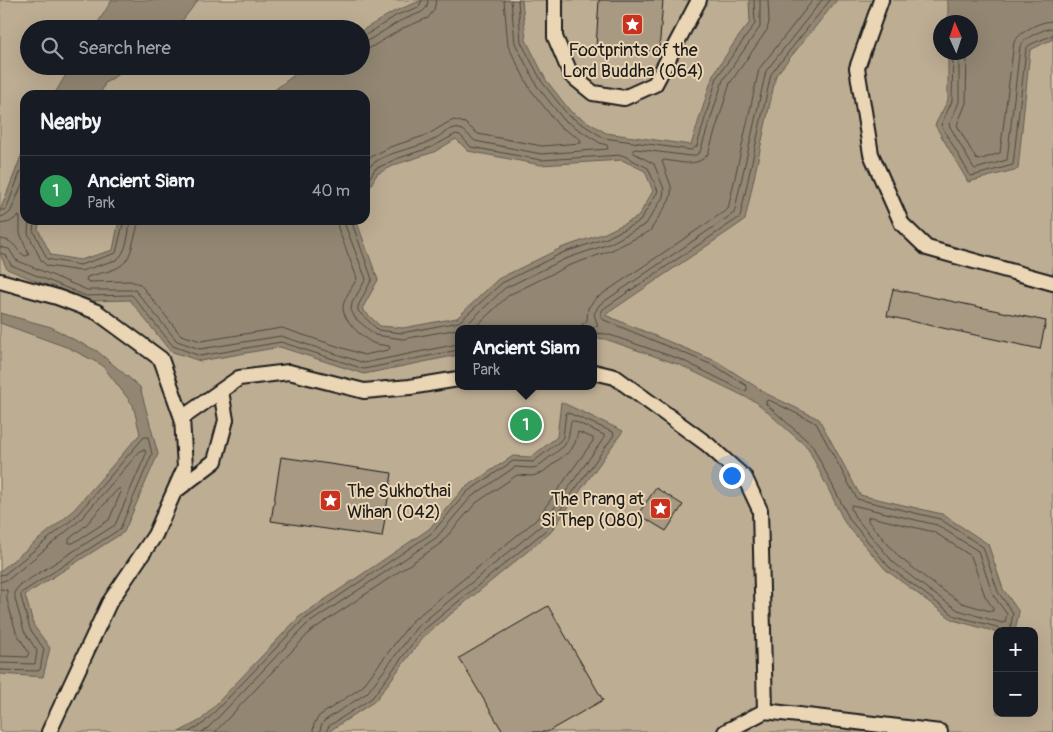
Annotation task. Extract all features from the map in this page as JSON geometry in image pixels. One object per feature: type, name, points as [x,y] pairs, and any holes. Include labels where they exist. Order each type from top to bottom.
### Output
[{"type":"lane","points":[[555,0],[555,37],[570,75],[593,93],[624,98],[655,84],[699,0]]},
{"type":"lane","points":[[881,0],[857,68],[872,154],[902,224],[927,248],[1053,283]]},
{"type":"lane","points":[[0,281],[56,297],[96,312],[161,359],[182,418],[184,468],[174,492],[155,535],[109,603],[49,732]]},
{"type":"lane","points":[[182,418],[239,378],[289,372],[364,391],[410,387],[455,380]]},
{"type":"lane","points":[[597,373],[615,378],[707,444],[745,478],[760,510],[765,712]]},
{"type":"lane","points":[[174,492],[215,461],[226,420],[221,391]]},
{"type":"lane","points":[[725,732],[765,712],[940,732]]},
{"type":"shaded area","points":[[0,0],[1053,0],[1053,732],[0,732]]},
{"type":"water","points":[[112,0],[198,0],[183,20],[100,20]]},
{"type":"water","points":[[423,0],[522,0],[526,40],[546,80],[571,112],[606,133],[691,145],[713,75],[750,22],[749,0],[837,0],[776,75],[745,220],[605,315],[718,362],[767,394],[819,419],[860,495],[942,514],[988,544],[1003,589],[1019,612],[1016,627],[993,627],[993,631],[953,620],[886,570],[845,523],[808,448],[756,402],[680,365],[605,339],[597,338],[597,325],[455,325],[455,356],[364,374],[280,347],[200,361],[170,351],[130,300],[85,301],[7,269],[0,254],[0,211],[20,159],[20,225],[39,225],[38,229],[51,255],[80,260],[113,250],[118,225],[358,225],[378,280],[362,309],[380,326],[403,328],[457,318],[498,279],[561,248],[605,233],[638,217],[653,191],[645,171],[622,160],[541,165],[468,151],[456,139],[434,152],[397,164],[377,174],[370,186],[370,90],[275,90],[294,75],[370,75],[370,26],[395,11]]},
{"type":"water","points":[[946,0],[1053,0],[1053,39],[1030,50],[1018,169],[968,182],[935,125],[948,100],[948,60],[978,60],[978,15],[948,15]]},
{"type":"water","points":[[66,75],[117,75],[105,83],[102,90],[57,90]]},
{"type":"water","points":[[0,313],[51,327],[97,351],[140,387],[158,454],[124,532],[25,595],[34,626],[50,648],[43,677],[0,674],[0,571],[71,513],[140,434],[133,405],[102,365],[69,348],[0,323]]},
{"type":"water","points":[[561,402],[623,431],[550,533],[424,636],[375,701],[328,732],[179,732],[201,720],[299,617],[429,529],[463,489],[513,456],[531,457],[557,437]]},
{"type":"building","points":[[599,0],[663,0],[659,51],[596,47]]},
{"type":"building","points":[[893,289],[1046,321],[1040,349],[887,316]]},
{"type":"building","points":[[281,457],[392,473],[382,537],[271,521]]},
{"type":"building","points":[[656,488],[683,505],[666,531],[638,514]]},
{"type":"building","points":[[548,606],[603,700],[547,732],[503,732],[459,658]]},
{"type":"place","name":"Footprints of the Lord Buddha (064)","points":[[633,25]]},
{"type":"place","name":"Ancient Siam","points":[[526,425]]},
{"type":"place","name":"The Sukhothai Wihan (042)","points":[[331,501]]},
{"type":"place","name":"The Prang at Si Thep (080)","points":[[660,509]]}]
